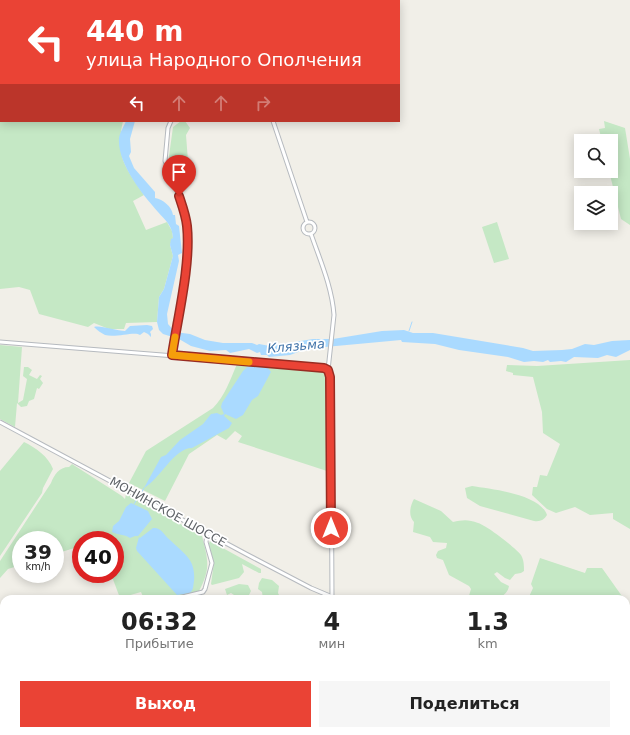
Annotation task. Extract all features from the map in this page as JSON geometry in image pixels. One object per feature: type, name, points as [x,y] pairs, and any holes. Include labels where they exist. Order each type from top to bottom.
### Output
[{"type":"street","points":[[170,122],[165,156],[166,166],[179,196],[187,225],[186,260],[172,355]]},
{"type":"street","points":[[273,122],[307,222]]},
{"type":"street","points":[[307,222],[312,222],[315,225],[315,229],[311,234]]},
{"type":"street","points":[[307,222],[303,225],[303,229],[306,233],[311,234]]},
{"type":"street","points":[[311,234],[332,299],[334,315],[328,370],[330,377],[331,417],[332,595]]},
{"type":"street","points":[[0,342],[172,355],[324,368],[328,370]]},
{"type":"street","name":"МОНИНСКОЕ ШОССЕ","points":[[0,422],[207,534],[327,595]]},
{"type":"street","points":[[191,595],[203,592],[212,563],[206,542],[207,534]]},
{"type":"green space","points":[[604,121],[625,128],[630,159],[630,225],[621,219],[618,207],[618,186],[613,186],[611,178],[618,178],[618,134],[600,134],[599,129],[605,128]]},
{"type":"green space","points":[[0,122],[123,122],[120,143],[121,152],[127,169],[144,195],[133,201],[146,230],[167,222],[172,231],[173,238],[170,245],[173,256],[164,289],[159,297],[157,322],[126,323],[124,329],[109,329],[94,323],[88,327],[39,314],[30,290],[19,287],[0,289]]},
{"type":"green space","points":[[180,122],[186,122],[190,128],[186,135],[188,161],[171,165],[169,156],[173,127]]},
{"type":"green space","points":[[497,222],[509,259],[494,263],[482,227]]},
{"type":"green space","points":[[0,345],[22,347],[18,403],[23,400],[27,379],[23,376],[24,367],[28,367],[32,370],[29,375],[37,379],[40,375],[42,376],[40,379],[43,383],[39,389],[37,388],[34,399],[29,401],[27,406],[21,407],[17,403],[15,427],[0,419]]},
{"type":"green space","points":[[630,360],[630,529],[613,519],[613,513],[590,515],[575,507],[556,513],[547,509],[532,495],[533,487],[537,487],[540,475],[547,476],[560,444],[543,433],[542,412],[533,377],[513,375],[513,373],[506,371],[507,365],[537,366]]},
{"type":"green space","points":[[237,364],[321,371],[326,376],[327,471],[238,442],[242,436],[235,431],[226,440],[217,435],[189,454],[165,501],[129,483],[146,451],[213,408],[224,393]]},
{"type":"green space","points":[[24,442],[41,453],[51,464],[53,469],[42,493],[17,531],[12,531],[12,538],[0,556],[0,471]]},
{"type":"green space","points":[[72,464],[125,499],[126,494],[202,536],[206,551],[207,570],[199,591],[183,595],[142,595],[141,592],[130,595],[119,595],[114,583],[124,583],[124,531],[72,531],[72,549],[64,551],[64,531],[20,531],[51,483],[55,474],[65,467],[69,467]]},
{"type":"green space","points":[[472,486],[502,491],[525,497],[543,508],[547,515],[542,520],[534,521],[480,506],[467,498],[465,488]]},
{"type":"green space","points":[[414,499],[441,511],[453,522],[468,520],[482,525],[507,542],[521,555],[524,571],[515,574],[510,580],[497,572],[494,574],[501,582],[509,586],[503,595],[469,595],[471,589],[469,586],[449,575],[443,560],[437,558],[436,555],[438,551],[446,548],[447,543],[433,542],[430,537],[413,532],[414,522],[411,517],[411,505]]},
{"type":"green space","points":[[210,541],[261,569],[261,573],[242,564],[244,572],[239,578],[212,585],[214,562],[208,545]]},
{"type":"green space","points":[[12,543],[12,568],[8,569],[0,578],[0,561]]},
{"type":"green space","points":[[540,558],[585,573],[587,568],[602,568],[621,595],[530,595],[533,588],[531,584]]},
{"type":"green space","points":[[262,578],[272,580],[279,586],[279,595],[262,595],[262,592],[258,589]]},
{"type":"green space","points":[[239,584],[248,585],[251,591],[249,595],[234,595],[231,593],[227,595],[225,589]]},
{"type":"water","name":"Клязьма","points":[[126,122],[135,122],[130,139],[131,152],[129,156],[134,168],[155,192],[155,198],[161,200],[169,206],[173,215],[175,215],[176,224],[179,226],[182,253],[178,255],[179,261],[167,314],[168,324],[175,332],[190,334],[205,340],[223,343],[252,343],[270,346],[313,339],[333,339],[382,331],[404,330],[413,333],[433,333],[533,351],[572,349],[585,344],[594,345],[612,341],[630,340],[630,350],[616,357],[607,355],[598,358],[574,357],[566,362],[550,362],[548,360],[543,362],[524,362],[508,357],[459,350],[435,344],[402,342],[401,340],[325,347],[290,355],[269,357],[267,355],[261,355],[260,352],[257,353],[249,349],[230,353],[226,350],[210,351],[191,346],[179,339],[163,334],[159,330],[157,322],[159,297],[164,289],[173,256],[170,245],[171,239],[173,238],[168,224],[138,187],[126,168],[119,148],[121,131]]},
{"type":"water","points":[[130,326],[152,326],[153,329],[150,332],[151,337],[144,332],[140,335],[109,336],[105,335],[94,327],[125,331]]},
{"type":"water","points":[[252,366],[268,368],[271,372],[258,396],[252,400],[243,415],[236,419],[225,414],[224,416],[232,423],[229,428],[192,448],[185,449],[179,453],[150,484],[144,488],[161,457],[166,455],[180,440],[203,424],[211,414],[224,414],[221,407],[222,403],[243,371],[247,367]]},
{"type":"water","points":[[131,503],[148,511],[152,519],[138,536],[130,538],[124,536],[124,531],[112,531],[113,526],[119,521],[126,507]]},
{"type":"water","points":[[153,528],[156,528],[162,532],[184,553],[191,562],[194,573],[194,581],[193,589],[190,593],[177,595],[137,551],[136,548],[139,537],[140,538]]},
{"type":"waterway","points":[[409,331],[412,322]]},
{"type":"waterway","points":[[140,495],[144,488]]},
{"type":"waterway","points":[[134,504],[137,499]]},
{"type":"slow traffic","points":[[175,337],[172,355],[249,362]]},
{"type":"route","points":[[179,196],[187,225],[187,247],[182,299],[172,355],[203,359],[324,368],[328,370],[330,373],[332,453],[331,528]]}]
